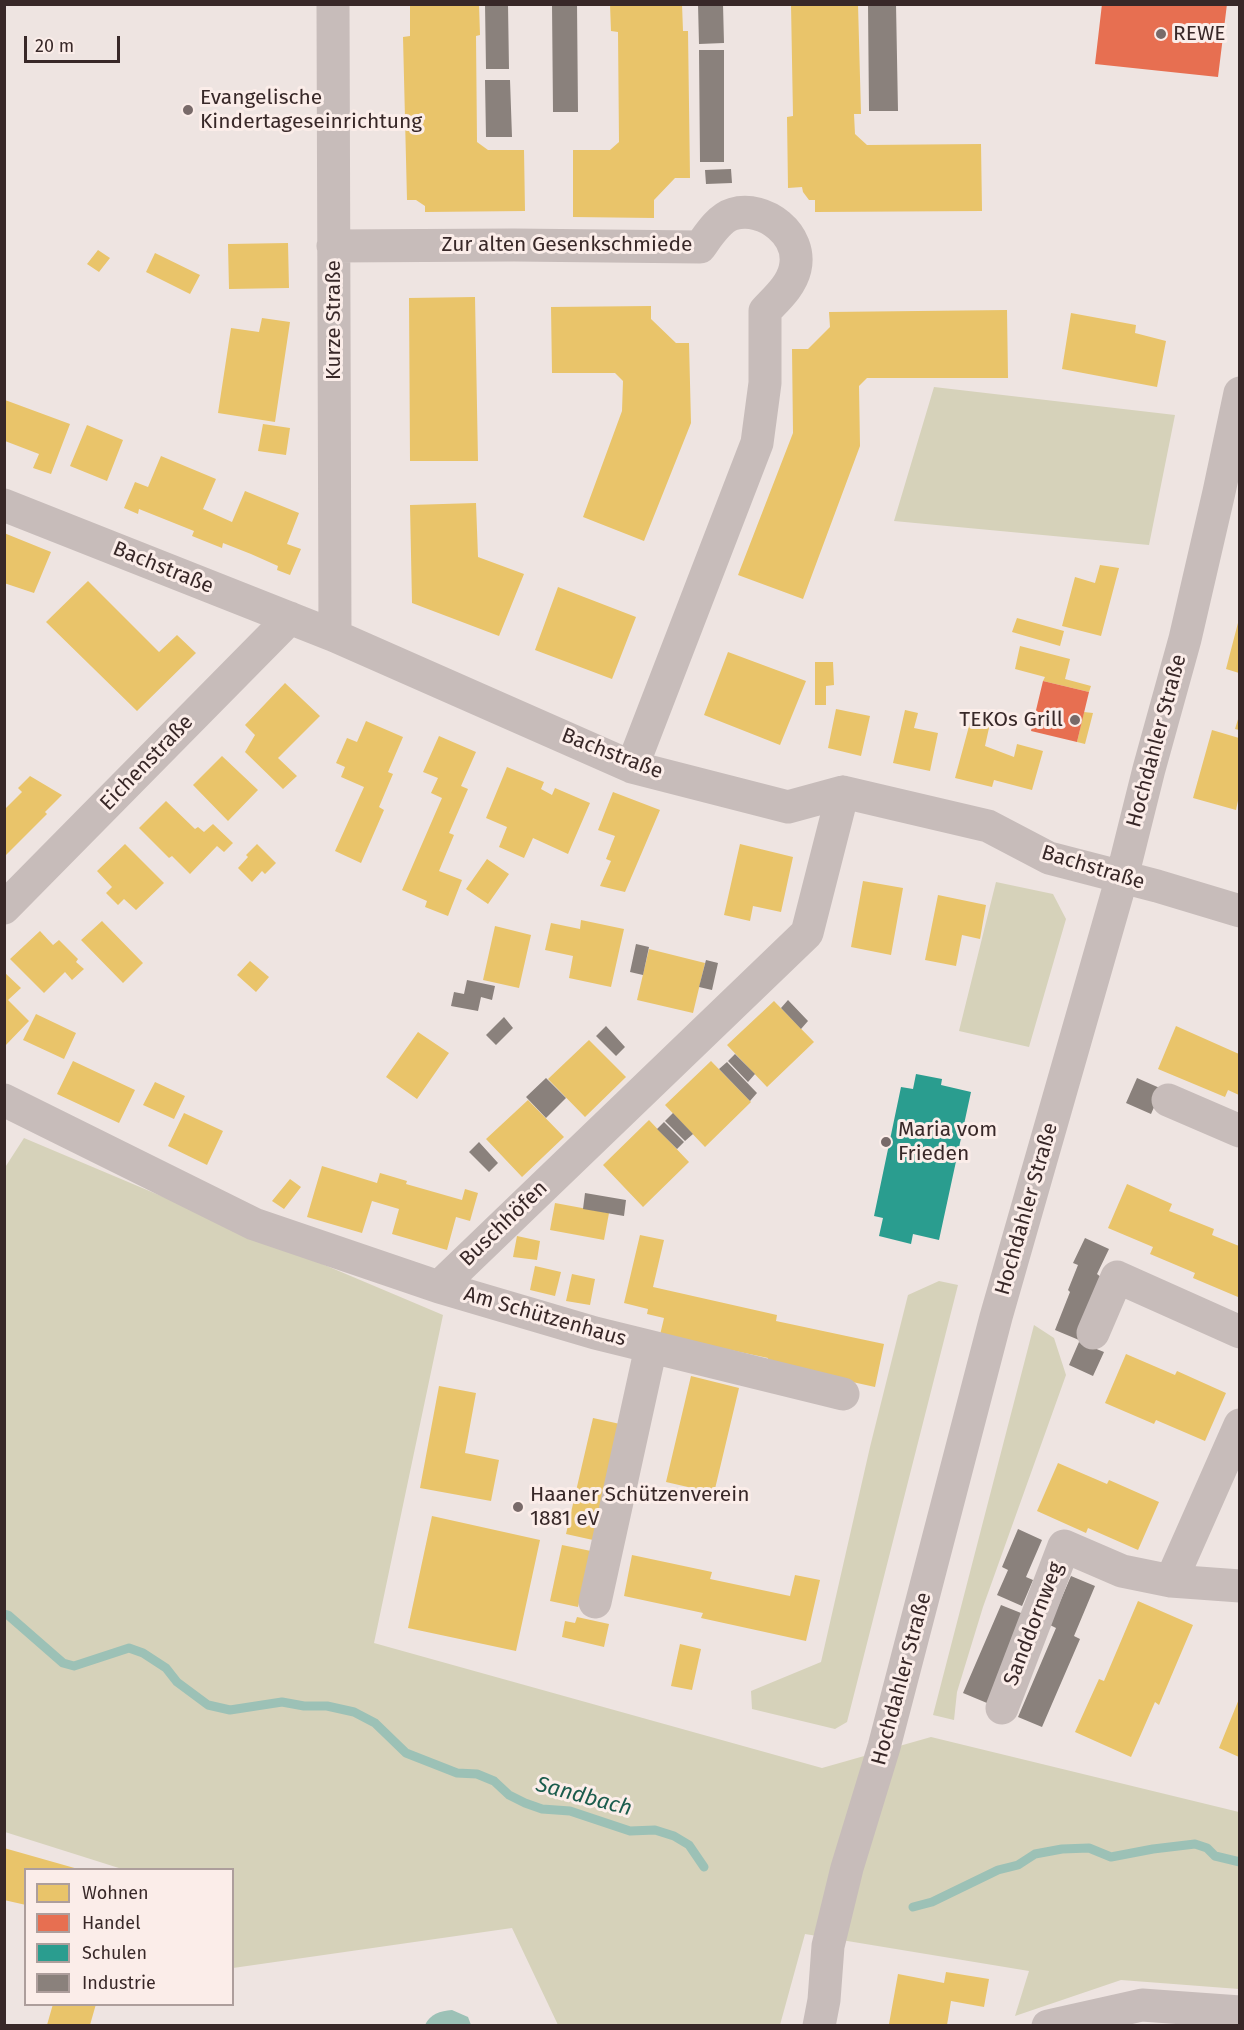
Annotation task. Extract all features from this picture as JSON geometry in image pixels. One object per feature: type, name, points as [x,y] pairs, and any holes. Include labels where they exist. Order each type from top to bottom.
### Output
[{"type":"street","name":"Kurze Straße","points":[[333,4],[335,636]]},
{"type":"street","name":"Zur alten Gesenkschmiede","points":[[333,246],[700,246],[714,228],[731,215],[751,212],[770,218],[790,237],[796,254],[795,269],[787,288],[765,311],[765,383],[757,443],[632,766]]},
{"type":"street","name":"Hochdahler Straße","points":[[819,2025],[824,2000],[828,1946],[847,1868],[887,1735],[996,1317],[1122,877],[1185,639],[1239,393]]},
{"type":"street","name":"Bachstraße","points":[[4,505],[335,636],[632,766],[788,807],[843,792],[988,826],[1049,858],[1239,911]]},
{"type":"street","name":"Eichenstraße","points":[[4,908],[290,618]]},
{"type":"street","name":"Buschhöfen","points":[[439,1287],[807,933],[843,792]]},
{"type":"street","points":[[4,1100],[254,1224],[439,1287]]},
{"type":"street","points":[[1168,1100],[1239,1131]]},
{"type":"street","points":[[1094,1333],[1118,1276],[1239,1332]]},
{"type":"street","name":"Am Schützenhaus","points":[[439,1287],[595,1333],[843,1394]]},
{"type":"street","name":"Am Schützenhaus","points":[[595,1602],[651,1347]]},
{"type":"street","points":[[1178,1567],[1239,1425]]},
{"type":"street","name":"Sanddornweg","points":[[1002,1708],[1064,1545],[1122,1571],[1178,1567],[1239,1577]]},
{"type":"street","name":"Sanddornweg","points":[[1178,1567],[1239,1586]]},
{"type":"street","points":[[1048,2025],[1142,2005],[1239,2012]]},
{"type":"shaded area","points":[[934,387],[1175,415],[1149,545],[894,521]]},
{"type":"shaded area","points":[[996,882],[1053,894],[1066,919],[1029,1047],[959,1031]]},
{"type":"shaded area","points":[[24,1138],[443,1315],[374,1643],[822,1768],[931,1737],[1239,1812],[1239,1989],[1121,1980],[1015,2016],[1029,1971],[805,1934],[780,2025],[558,2025],[512,1928],[234,1968],[234,1868],[119,1868],[5,1832],[4,1169]]},
{"type":"shaded area","points":[[939,1281],[958,1285],[847,1722],[835,1729],[752,1709],[751,1691],[821,1662],[870,1447],[908,1295]]},
{"type":"shaded area","points":[[1034,1325],[1054,1338],[1066,1375],[983,1607],[957,1692],[954,1720],[933,1715]]},
{"type":"shaded area","points":[[452,2010],[468,2017],[471,2025],[425,2025],[436,2014]]},
{"type":"building: Wohnen","points":[[410,4],[479,4],[480,35],[476,36],[477,142],[488,150],[524,150],[525,211],[425,212],[425,206],[416,200],[407,200],[403,37],[410,36]]},
{"type":"building: Wohnen","points":[[610,4],[682,4],[683,31],[688,31],[690,178],[675,178],[654,200],[654,218],[573,217],[573,150],[610,150],[619,142],[618,32],[611,31]]},
{"type":"building: Wohnen","points":[[791,4],[858,4],[861,114],[854,114],[855,134],[867,145],[981,144],[982,211],[815,212],[815,200],[809,200],[802,187],[788,188],[787,117],[793,116]]},
{"type":"building: Wohnen","points":[[288,243],[289,288],[229,289],[228,244]]},
{"type":"building: Wohnen","points":[[98,250],[110,258],[99,272],[87,264]]},
{"type":"building: Wohnen","points":[[155,253],[200,275],[190,294],[146,272]]},
{"type":"building: Wohnen","points":[[475,297],[478,461],[410,461],[409,298]]},
{"type":"building: Wohnen","points":[[651,306],[651,319],[676,343],[689,343],[691,423],[644,541],[583,517],[622,411],[623,381],[615,373],[552,373],[551,307]]},
{"type":"building: Wohnen","points":[[1007,310],[1008,378],[867,378],[859,386],[860,446],[803,599],[738,575],[793,433],[792,349],[808,349],[830,327],[829,312]]},
{"type":"building: Wohnen","points":[[1071,313],[1136,325],[1135,333],[1166,341],[1157,387],[1062,369]]},
{"type":"building: Wohnen","points":[[262,318],[290,322],[275,422],[218,413],[231,328],[259,332]]},
{"type":"building: Wohnen","points":[[5,400],[70,424],[51,474],[33,468],[39,454],[5,441]]},
{"type":"building: Wohnen","points":[[263,424],[290,428],[286,455],[258,451]]},
{"type":"building: Wohnen","points":[[87,425],[123,440],[107,481],[70,466]]},
{"type":"building: Wohnen","points":[[161,456],[216,479],[203,509],[232,522],[245,491],[299,513],[287,544],[301,549],[290,575],[277,570],[278,566],[251,554],[223,543],[222,548],[192,536],[194,531],[139,509],[138,514],[124,508],[135,482],[148,487]]},
{"type":"building: Wohnen","points":[[476,503],[478,557],[524,574],[499,636],[412,603],[410,505]]},
{"type":"building: Wohnen","points":[[4,533],[51,552],[34,593],[4,583]]},
{"type":"building: Wohnen","points":[[1100,565],[1119,568],[1101,636],[1062,626],[1075,577],[1095,583]]},
{"type":"building: Wohnen","points":[[88,581],[159,652],[177,635],[196,653],[137,711],[46,622]]},
{"type":"building: Wohnen","points":[[558,587],[636,617],[612,679],[535,650]]},
{"type":"building: Wohnen","points":[[1017,618],[1064,631],[1060,646],[1012,632]]},
{"type":"building: Wohnen","points":[[1239,619],[1239,673],[1226,669]]},
{"type":"building: Wohnen","points":[[1020,646],[1070,659],[1065,679],[1091,686],[1089,692],[1043,681],[1045,677],[1015,669]]},
{"type":"building: Wohnen","points":[[728,652],[806,681],[780,745],[704,715]]},
{"type":"building: Wohnen","points":[[815,662],[833,662],[834,685],[826,686],[826,705],[815,705]]},
{"type":"building: Wohnen","points":[[285,683],[320,716],[278,758],[297,776],[283,789],[245,752],[255,735],[245,725]]},
{"type":"building: Wohnen","points":[[836,709],[870,716],[861,756],[828,748]]},
{"type":"building: Wohnen","points":[[905,710],[918,713],[914,728],[938,733],[930,771],[893,763]]},
{"type":"building: Wohnen","points":[[1084,712],[1093,713],[1085,744],[1077,742]]},
{"type":"building: Wohnen","points":[[972,715],[991,719],[985,746],[1014,757],[1017,744],[1043,751],[1032,790],[994,780],[992,787],[955,778]]},
{"type":"building: Wohnen","points":[[1239,716],[1239,730],[1235,729]]},
{"type":"building: Wohnen","points":[[366,721],[403,737],[388,772],[393,774],[379,807],[384,810],[361,863],[335,851],[364,787],[341,777],[345,767],[336,763],[347,738],[357,742]]},
{"type":"building: Wohnen","points":[[1212,730],[1239,738],[1239,796],[1236,810],[1193,798]]},
{"type":"building: Wohnen","points":[[439,736],[476,752],[461,786],[468,789],[449,833],[454,835],[439,871],[462,880],[448,916],[425,907],[427,901],[402,890],[442,798],[431,793],[438,778],[423,772]]},
{"type":"building: Wohnen","points":[[222,756],[258,790],[228,821],[193,785]]},
{"type":"building: Wohnen","points":[[507,767],[544,782],[541,789],[552,795],[555,788],[590,803],[568,854],[533,838],[524,858],[499,847],[507,827],[486,818]]},
{"type":"building: Wohnen","points":[[30,776],[62,795],[45,812],[47,814],[4,857],[4,810],[22,792],[18,788]]},
{"type":"building: Wohnen","points":[[613,792],[660,810],[625,892],[600,886],[611,861],[606,859],[615,836],[598,830]]},
{"type":"building: Wohnen","points":[[166,801],[195,829],[198,827],[204,832],[213,824],[233,843],[224,852],[217,846],[190,874],[172,856],[169,858],[139,828]]},
{"type":"building: Wohnen","points":[[125,844],[164,883],[136,910],[124,899],[118,905],[106,893],[112,887],[97,871]]},
{"type":"building: Wohnen","points":[[257,844],[276,863],[265,874],[262,871],[252,882],[238,868]]},
{"type":"building: Wohnen","points":[[740,844],[793,857],[781,912],[753,906],[750,921],[724,915]]},
{"type":"building: Wohnen","points":[[487,859],[509,874],[488,904],[466,889]]},
{"type":"building: Wohnen","points":[[863,881],[903,888],[891,955],[851,947]]},
{"type":"building: Wohnen","points":[[938,895],[986,905],[980,939],[962,935],[956,966],[925,960]]},
{"type":"building: Wohnen","points":[[581,920],[624,929],[611,987],[569,978],[573,956],[545,950],[551,923],[580,929]]},
{"type":"building: Wohnen","points":[[102,921],[143,963],[123,983],[81,940]]},
{"type":"building: Wohnen","points":[[495,926],[531,935],[519,988],[483,980]]},
{"type":"building: Wohnen","points":[[40,931],[53,945],[59,940],[78,959],[76,962],[84,969],[72,980],[65,972],[44,993],[10,959]]},
{"type":"building: Wohnen","points":[[649,949],[705,963],[693,1013],[637,1000]]},
{"type":"building: Wohnen","points":[[250,961],[269,977],[256,992],[237,975]]},
{"type":"building: Wohnen","points":[[4,972],[21,988],[8,1000],[29,1021],[4,1047]]},
{"type":"building: Wohnen","points":[[774,1001],[814,1042],[767,1087],[727,1045]]},
{"type":"building: Wohnen","points":[[36,1014],[76,1033],[64,1059],[23,1040]]},
{"type":"building: Wohnen","points":[[1176,1026],[1239,1054],[1239,1095],[1228,1090],[1225,1097],[1158,1069]]},
{"type":"building: Wohnen","points":[[418,1032],[449,1053],[417,1099],[386,1077]]},
{"type":"building: Wohnen","points":[[589,1040],[626,1077],[585,1117],[548,1079]]},
{"type":"building: Wohnen","points":[[73,1061],[135,1090],[119,1123],[57,1094]]},
{"type":"building: Wohnen","points":[[711,1061],[751,1102],[705,1147],[665,1105]]},
{"type":"building: Wohnen","points":[[155,1082],[185,1096],[174,1119],[143,1105]]},
{"type":"building: Wohnen","points":[[528,1100],[564,1137],[522,1177],[486,1139]]},
{"type":"building: Wohnen","points":[[184,1113],[223,1131],[207,1165],[168,1146]]},
{"type":"building: Wohnen","points":[[649,1120],[689,1162],[643,1207],[603,1165]]},
{"type":"building: Wohnen","points":[[322,1166],[377,1183],[380,1173],[407,1181],[406,1184],[462,1200],[465,1189],[478,1193],[470,1221],[456,1217],[447,1250],[392,1234],[399,1209],[372,1201],[362,1233],[307,1217]]},
{"type":"building: Wohnen","points":[[290,1179],[301,1187],[284,1209],[272,1201]]},
{"type":"building: Wohnen","points":[[1127,1184],[1172,1204],[1169,1211],[1214,1229],[1212,1235],[1239,1246],[1238,1297],[1193,1278],[1195,1273],[1150,1254],[1153,1247],[1108,1228]]},
{"type":"building: Wohnen","points":[[555,1203],[609,1213],[604,1240],[550,1230]]},
{"type":"building: Wohnen","points":[[640,1235],[664,1240],[653,1287],[777,1315],[776,1321],[884,1344],[875,1387],[767,1363],[768,1358],[660,1335],[664,1318],[647,1314],[648,1309],[624,1303]]},
{"type":"building: Wohnen","points":[[517,1236],[540,1241],[537,1260],[513,1257]]},
{"type":"building: Wohnen","points":[[535,1266],[561,1272],[555,1296],[530,1290]]},
{"type":"building: Wohnen","points":[[572,1274],[595,1279],[590,1305],[566,1301]]},
{"type":"building: Wohnen","points":[[1126,1354],[1175,1375],[1177,1371],[1226,1393],[1205,1441],[1156,1420],[1154,1424],[1105,1403]]},
{"type":"building: Wohnen","points":[[691,1376],[739,1388],[714,1493],[666,1482]]},
{"type":"building: Wohnen","points":[[439,1386],[476,1393],[465,1453],[499,1460],[491,1501],[420,1488]]},
{"type":"building: Wohnen","points":[[593,1418],[620,1424],[593,1540],[566,1534]]},
{"type":"building: Wohnen","points":[[1058,1463],[1107,1484],[1109,1480],[1159,1502],[1138,1550],[1088,1528],[1086,1533],[1037,1511]]},
{"type":"building: Wohnen","points":[[432,1516],[540,1540],[516,1651],[408,1628]]},
{"type":"building: Wohnen","points":[[562,1545],[591,1551],[578,1607],[550,1601]]},
{"type":"building: Wohnen","points":[[632,1555],[712,1572],[710,1579],[790,1596],[795,1575],[820,1580],[806,1641],[701,1618],[703,1613],[624,1596]]},
{"type":"building: Wohnen","points":[[1138,1601],[1193,1625],[1159,1705],[1155,1702],[1131,1757],[1075,1732],[1099,1679],[1104,1681]]},
{"type":"building: Wohnen","points":[[577,1617],[609,1624],[604,1647],[562,1637],[565,1621],[575,1623]]},
{"type":"building: Wohnen","points":[[680,1644],[701,1649],[692,1690],[671,1686]]},
{"type":"building: Wohnen","points":[[1239,1699],[1239,1757],[1219,1748]]},
{"type":"building: Wohnen","points":[[4,1848],[74,1868],[24,1868],[24,1905],[4,1900]]},
{"type":"building: Wohnen","points":[[946,1972],[989,1979],[984,2007],[951,2001],[947,2025],[889,2024],[898,1974],[944,1983]]},
{"type":"building: Wohnen","points":[[52,2006],[95,2006],[90,2025],[47,2025]]},
{"type":"building: Handel","name":"REWE","points":[[1102,4],[1227,4],[1218,77],[1095,64]]},
{"type":"building: Handel","points":[[1043,681],[1089,692],[1077,742],[1031,731]]},
{"type":"building: Schulen","points":[[916,1074],[942,1079],[941,1085],[971,1092],[939,1240],[913,1234],[911,1244],[879,1236],[883,1218],[874,1216],[901,1087],[913,1089]]},
{"type":"building: Industrie","points":[[485,4],[508,4],[509,69],[486,69]]},
{"type":"building: Industrie","points":[[552,4],[577,4],[578,112],[553,112]]},
{"type":"building: Industrie","points":[[698,4],[723,4],[724,43],[699,44]]},
{"type":"building: Industrie","points":[[868,4],[896,4],[898,111],[869,111]]},
{"type":"building: Industrie","points":[[699,50],[724,50],[724,162],[700,162]]},
{"type":"building: Industrie","points":[[485,80],[510,80],[512,137],[486,137]]},
{"type":"building: Industrie","points":[[731,169],[732,183],[706,184],[705,170]]},
{"type":"building: Industrie","points":[[636,944],[649,947],[643,975],[630,972]]},
{"type":"building: Industrie","points":[[706,960],[718,963],[712,990],[699,987]]},
{"type":"building: Industrie","points":[[467,980],[495,986],[492,1000],[481,997],[478,1011],[451,1006],[454,992],[464,994]]},
{"type":"building: Industrie","points":[[788,1000],[808,1021],[801,1029],[781,1008]]},
{"type":"building: Industrie","points":[[504,1017],[513,1028],[496,1045],[486,1035]]},
{"type":"building: Industrie","points":[[606,1026],[625,1047],[616,1056],[596,1036]]},
{"type":"building: Industrie","points":[[735,1054],[755,1074],[748,1082],[728,1061]]},
{"type":"building: Industrie","points":[[727,1062],[757,1093],[750,1101],[719,1069]]},
{"type":"building: Industrie","points":[[546,1078],[566,1098],[546,1118],[526,1097]]},
{"type":"building: Industrie","points":[[1137,1078],[1162,1089],[1151,1114],[1126,1103]]},
{"type":"building: Industrie","points":[[673,1113],[693,1134],[685,1141],[665,1121]]},
{"type":"building: Industrie","points":[[664,1122],[684,1142],[677,1149],[657,1129]]},
{"type":"building: Industrie","points":[[479,1142],[498,1163],[489,1172],[469,1152]]},
{"type":"building: Industrie","points":[[585,1193],[626,1200],[624,1216],[583,1209]]},
{"type":"building: Industrie","points":[[1085,1238],[1109,1249],[1097,1274],[1101,1277],[1079,1340],[1055,1330],[1078,1265],[1073,1263]]},
{"type":"building: Industrie","points":[[1079,1342],[1104,1352],[1093,1376],[1069,1365]]},
{"type":"building: Industrie","points":[[1018,1529],[1042,1540],[1026,1577],[1033,1580],[1022,1606],[997,1595],[1008,1570],[1002,1567]]},
{"type":"building: Industrie","points":[[1071,1576],[1095,1586],[1074,1636],[1080,1639],[1042,1727],[1018,1717],[1056,1628],[1050,1625]]},
{"type":"building: Industrie","points":[[1001,1605],[1026,1615],[987,1703],[963,1693]]},
{"type":"waterway","name":"Sandbach","points":[[4,1614],[63,1663],[74,1666],[129,1648],[143,1653],[166,1668],[177,1682],[208,1705],[230,1710],[282,1702],[304,1706],[327,1706],[354,1712],[375,1723],[406,1753],[457,1773],[477,1774],[494,1781],[509,1795],[542,1809],[570,1811],[630,1831],[655,1830],[674,1836],[689,1845],[704,1867]]},
{"type":"waterway","name":"Sandbach","points":[[913,1907],[932,1902],[998,1870],[1018,1865],[1035,1854],[1062,1849],[1089,1848],[1111,1857],[1195,1844],[1207,1848],[1215,1856],[1240,1862]]},
{"type":"place","name":"REWE","points":[[1161,34]]},
{"type":"place","name":"Evangelische Kindertageseinrichtung","points":[[188,110]]},
{"type":"place","name":"TEKOs Grill","points":[[1075,720]]},
{"type":"place","name":"Maria vom Frieden","points":[[886,1142]]},
{"type":"place","name":"Haaner Schützenverein 1881 eV","points":[[518,1507]]}]
